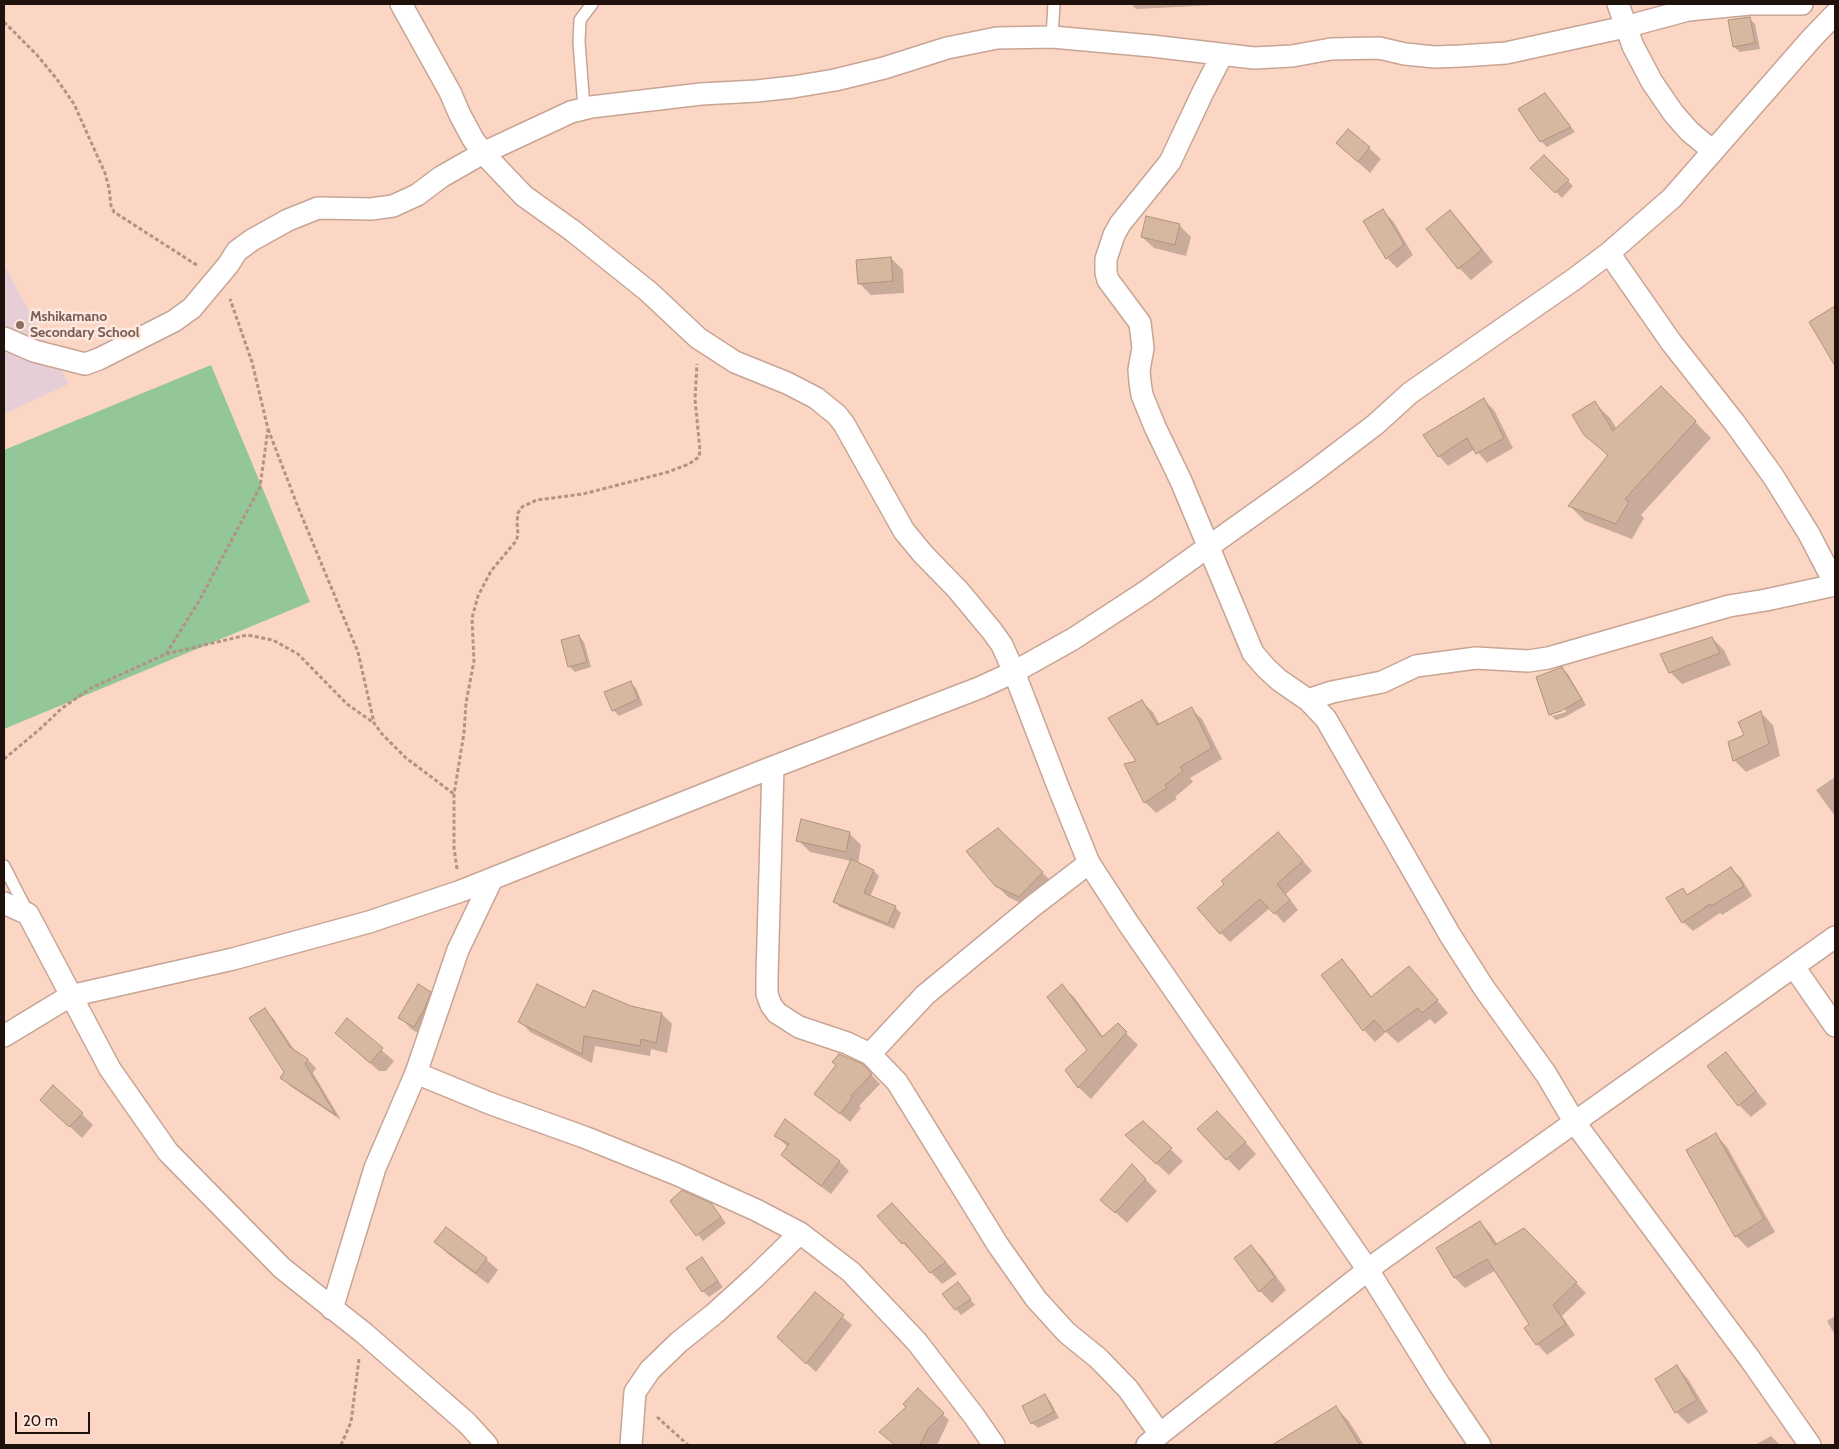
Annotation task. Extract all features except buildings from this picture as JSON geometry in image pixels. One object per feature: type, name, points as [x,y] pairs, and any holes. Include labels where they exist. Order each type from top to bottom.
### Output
[{"type":"street","points":[[401,4],[450,92],[469,131],[483,153],[524,196],[573,231],[649,292],[698,338],[735,362],[816,398],[837,415],[851,435],[904,531],[923,554],[958,590],[1002,646],[1089,863],[1128,923],[1368,1270],[1428,1368],[1480,1445]]},
{"type":"street","points":[[1618,4],[1633,46],[1652,82],[1674,114],[1690,132],[1713,151]]},
{"type":"street","points":[[4,338],[34,351],[85,364],[99,359],[128,346],[174,321],[192,308],[220,275],[237,251],[252,240],[288,220],[318,208],[371,209],[393,206],[417,195],[441,177],[483,153],[584,108],[701,94],[793,87],[851,76],[884,68],[947,48],[997,38],[1052,37],[1254,58],[1292,56],[1331,49],[1379,48],[1405,54],[1435,57],[1506,53],[1706,7],[1750,4],[1835,6]]},
{"type":"street","points":[[4,1036],[70,996],[277,947],[369,922],[461,891],[1014,672],[1073,639],[1144,592],[1353,442],[1376,424],[1410,392],[1573,280],[1609,253],[1672,198],[1835,14]]},
{"type":"street","points":[[1222,55],[1170,162],[1120,224],[1106,259],[1105,266],[1108,280],[1140,323],[1143,348],[1139,370],[1142,395],[1155,427],[1181,481],[1207,547],[1253,653],[1279,680],[1308,700],[1326,719],[1450,935],[1484,988],[1546,1074],[1575,1123],[1750,1359],[1810,1445]]},
{"type":"street","points":[[1308,700],[1332,692],[1382,682],[1416,666],[1476,658],[1528,661],[1548,658],[1729,606],[1835,585],[1809,534],[1773,476],[1734,422],[1671,342],[1609,253]]},
{"type":"street","points":[[773,767],[767,994],[774,1009],[799,1027],[848,1043],[870,1054],[896,1082],[998,1245],[1036,1299],[1067,1333],[1098,1358],[1128,1389],[1152,1442],[1368,1270],[1575,1123],[1715,1020],[1835,937]]},
{"type":"street","points":[[870,1054],[925,996],[1033,906],[1089,863]]},
{"type":"street","points":[[332,1310],[375,1168],[416,1073],[458,950],[492,879]]},
{"type":"street","points":[[4,904],[28,914],[110,1069],[168,1152],[282,1268],[332,1310],[365,1334],[467,1422],[488,1445]]},
{"type":"street","points":[[1794,967],[1835,1026]]},
{"type":"street","points":[[416,1073],[489,1103],[584,1137],[676,1174],[756,1210],[800,1233],[851,1272],[917,1342],[994,1445]]},
{"type":"street","points":[[631,1445],[636,1392],[650,1370],[679,1342],[755,1277],[800,1233]]},
{"type":"lane","points":[[584,108],[579,42],[580,20],[592,4]]},
{"type":"lane","points":[[1052,37],[1054,4]]},
{"type":"lane","points":[[4,866],[28,914]]},
{"type":"path","points":[[4,22],[37,55],[74,104],[105,172],[111,206],[114,212],[194,264],[200,265]]},
{"type":"path","points":[[220,275],[252,362],[268,429],[298,508],[358,652],[374,723]]},
{"type":"path","points":[[461,891],[454,848],[454,794],[464,733],[466,703],[474,661],[473,608],[478,596],[491,571],[516,541],[518,535],[516,522],[522,507],[537,500],[583,494],[668,472],[695,461],[699,457],[695,399],[698,338]]},
{"type":"path","points":[[166,654],[199,601],[260,487],[268,429]]},
{"type":"path","points":[[4,759],[40,729],[60,709],[91,688],[166,654],[247,635],[274,640],[298,654],[347,704],[374,723],[382,734],[406,758],[454,794]]},
{"type":"path","points":[[341,1445],[352,1422],[360,1355],[365,1334]]},
{"type":"path","points":[[636,1392],[664,1425],[688,1445]]},
{"type":"shaded area","name":"Mshikamano Secondary School","points":[[4,265],[69,384],[4,414]]},
{"type":"green space","points":[[211,365],[310,602],[4,729],[4,450]]},
{"type":"place","name":"Mshikamano Secondary School","points":[[20,325]]}]
